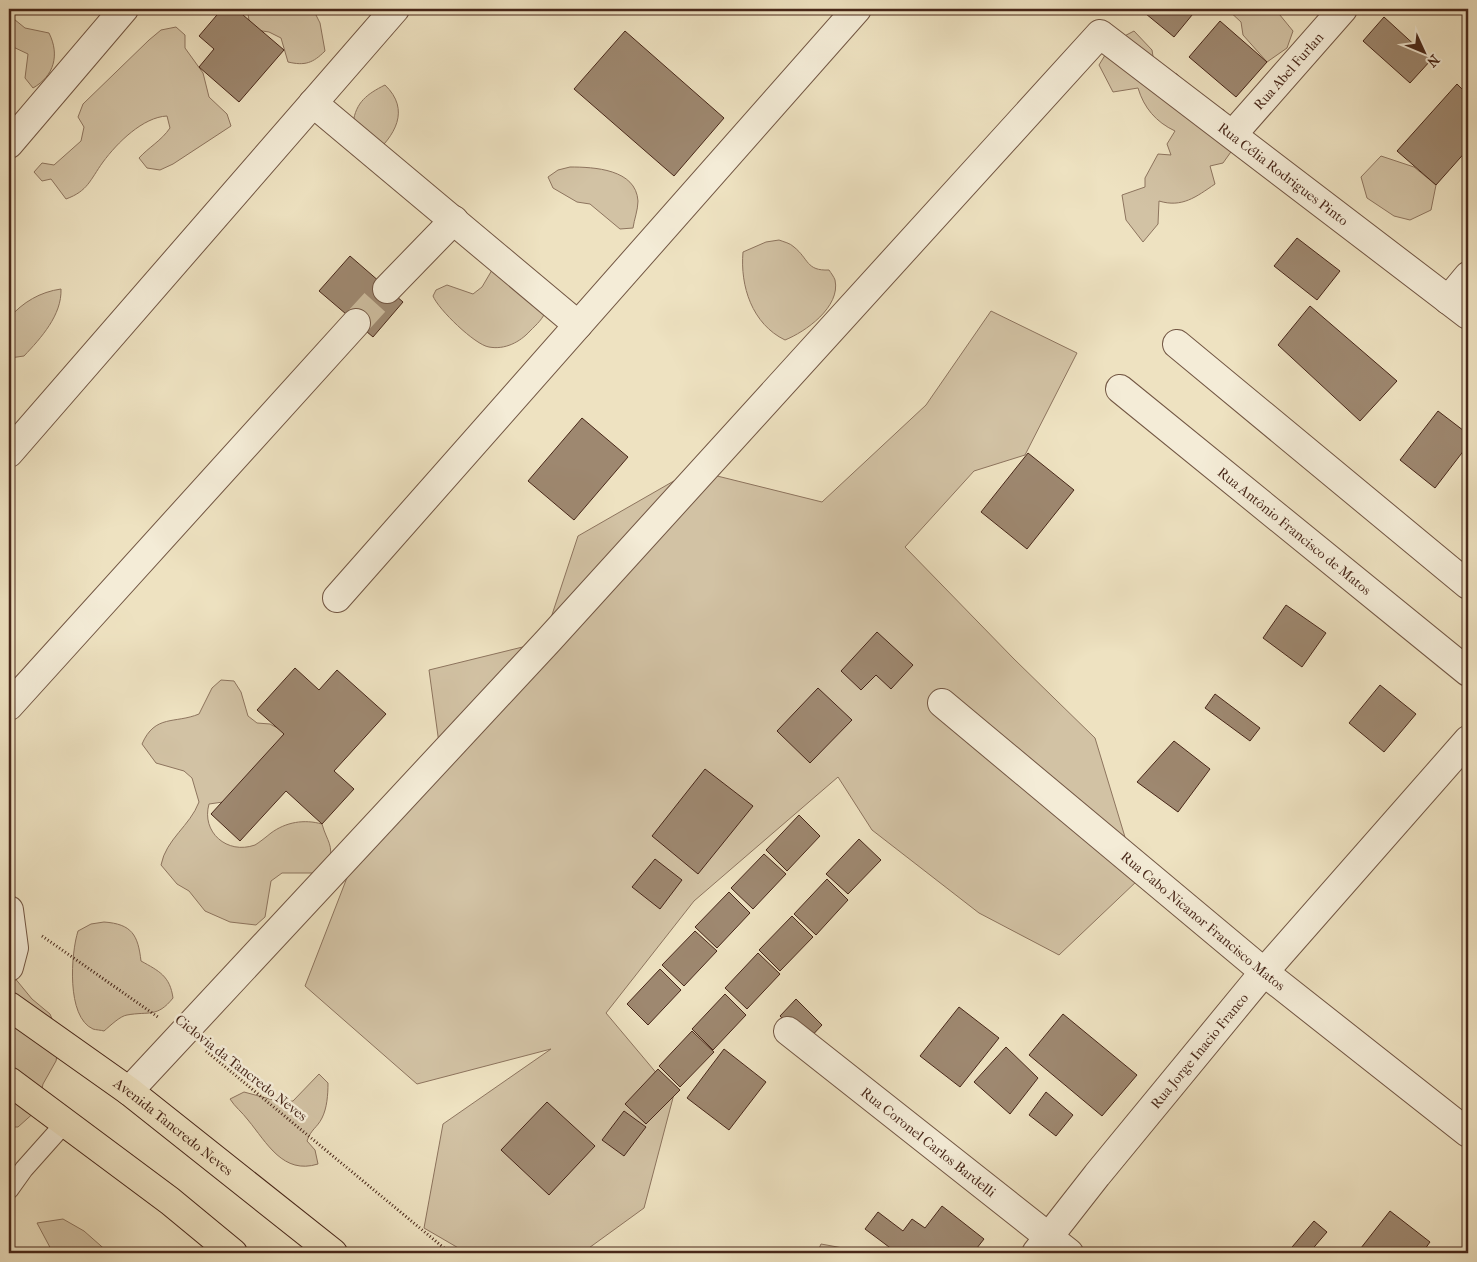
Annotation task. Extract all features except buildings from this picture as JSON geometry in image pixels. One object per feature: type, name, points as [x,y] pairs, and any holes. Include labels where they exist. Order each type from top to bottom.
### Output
[{"type":"main road","name":"Avenida Tancredo Neves","points":[[9,1006],[129,1090],[333,1253]]},
{"type":"main road","points":[[9,1081],[170,1201],[233,1253]]},
{"type":"street","points":[[9,144],[124,9]]},
{"type":"street","points":[[9,452],[395,9]]},
{"type":"street","points":[[337,598],[858,9]]},
{"type":"street","name":"Rua Abel Furlan","points":[[1233,134],[1343,9]]},
{"type":"street","name":"Rua Célia Rodrigues Pinto","points":[[182,1034],[548,641],[1100,34],[1458,307]]},
{"type":"street","points":[[313,103],[578,325]]},
{"type":"street","points":[[387,289],[454,220]]},
{"type":"street","points":[[1458,307],[1468,276]]},
{"type":"street","points":[[9,706],[356,323]]},
{"type":"street","points":[[1177,344],[1468,585]]},
{"type":"street","name":"Rua Antônio Francisco de Matos","points":[[1120,389],[1468,672]]},
{"type":"street","name":"Rua Cabo Nicanor Francisco Matos","points":[[942,703],[1264,972],[1468,1133]]},
{"type":"street","name":"Rua Jorge Inacio Franco","points":[[1052,1248],[1097,1175],[1264,972],[1468,740]]},
{"type":"street","points":[[9,912],[14,948],[9,967]]},
{"type":"street","name":"Rua Coronel Carlos Bardelli","points":[[788,1032],[1052,1248]]},
{"type":"street","points":[[129,1090],[182,1034]]},
{"type":"lane","points":[[9,1190],[24,1169],[65,1123]]},
{"type":"path","name":"Ciclovia da Tancredo Neves","points":[[9,912],[202,1047],[450,1253]]},
{"type":"shaded area","points":[[247,9],[313,9],[320,23],[325,51],[317,58],[308,62],[299,64],[288,62],[281,38],[269,32],[256,30],[249,20]]},
{"type":"shaded area","points":[[1227,9],[1275,9],[1293,31],[1287,48],[1267,62],[1243,35],[1241,22]]},
{"type":"shaded area","points":[[9,15],[25,28],[49,33],[52,41],[54,49],[53,64],[46,77],[33,88],[25,78],[28,54],[9,45]]},
{"type":"shaded area","points":[[176,27],[185,35],[185,48],[203,73],[209,97],[227,114],[231,126],[173,164],[160,170],[147,168],[139,158],[163,137],[170,128],[167,116],[158,117],[140,126],[123,139],[103,162],[84,189],[66,199],[51,179],[42,181],[34,172],[42,163],[54,165],[81,141],[84,127],[78,117],[83,104],[161,30]]},
{"type":"shaded area","points":[[1134,31],[1152,50],[1155,69],[1177,74],[1201,99],[1224,110],[1233,149],[1223,163],[1210,166],[1215,184],[1195,197],[1182,202],[1167,203],[1159,201],[1158,224],[1143,242],[1126,220],[1122,195],[1145,187],[1145,178],[1158,154],[1171,155],[1167,144],[1175,131],[1152,114],[1147,108],[1138,88],[1113,92],[1099,65],[1113,42]]},
{"type":"shaded area","points":[[385,85],[393,94],[397,104],[397,122],[387,140],[372,156],[353,123],[354,116],[363,100]]},
{"type":"shaded area","points":[[1381,156],[1414,167],[1436,185],[1431,210],[1410,220],[1394,216],[1367,198],[1361,177]]},
{"type":"shaded area","points":[[570,167],[602,169],[622,176],[630,182],[635,190],[638,201],[633,228],[620,229],[590,204],[577,202],[553,188],[548,177],[558,170]]},
{"type":"shaded area","points":[[779,240],[799,251],[808,263],[816,269],[829,270],[835,280],[833,300],[827,309],[811,325],[785,340],[774,333],[756,314],[746,291],[743,265],[743,252],[766,242]]},
{"type":"shaded area","points":[[492,270],[546,310],[540,321],[517,342],[495,348],[483,345],[466,333],[449,317],[433,296],[436,290],[447,285],[473,294],[482,287]]},
{"type":"shaded area","points":[[61,289],[58,308],[49,326],[24,356],[10,358],[9,318],[32,299]]},
{"type":"shaded area","points":[[991,311],[1077,353],[1025,455],[974,471],[905,547],[1014,659],[1095,738],[1138,880],[1059,955],[979,913],[872,830],[838,777],[694,901],[606,1013],[674,1094],[644,1208],[582,1253],[467,1253],[424,1228],[443,1124],[551,1049],[417,1084],[305,986],[355,857],[441,758],[429,670],[543,642],[578,536],[693,470],[822,502],[926,405]]},
{"type":"shaded area","points":[[221,680],[234,681],[241,692],[248,716],[257,723],[270,724],[292,736],[223,802],[209,804],[209,824],[213,832],[218,839],[226,844],[235,847],[245,847],[255,845],[283,826],[295,822],[315,822],[322,824],[331,852],[329,864],[318,873],[282,873],[271,881],[265,917],[256,925],[230,922],[205,911],[189,891],[177,884],[161,865],[168,848],[195,811],[199,802],[192,778],[184,771],[156,763],[142,744],[147,735],[159,724],[199,714],[212,688]]},
{"type":"shaded area","points":[[104,922],[121,925],[132,933],[138,944],[141,961],[163,975],[169,984],[173,998],[162,1009],[124,1016],[104,1031],[93,1029],[84,1022],[78,1012],[73,984],[73,969],[78,931],[91,924]]},
{"type":"shaded area","points":[[9,971],[32,999],[50,1014],[60,1038],[56,1061],[43,1084],[37,1110],[18,1127],[9,1127]]},
{"type":"shaded area","points":[[319,1074],[328,1083],[326,1106],[322,1118],[307,1141],[315,1150],[318,1164],[295,1165],[285,1161],[269,1147],[230,1099],[244,1092],[281,1102],[293,1101]]},
{"type":"shaded area","points":[[63,1219],[84,1231],[109,1253],[53,1253],[37,1223]]},
{"type":"shaded area","points":[[821,1244],[843,1248],[850,1253],[817,1253]]},
{"type":"tunnel","points":[[356,323],[387,289]]}]
